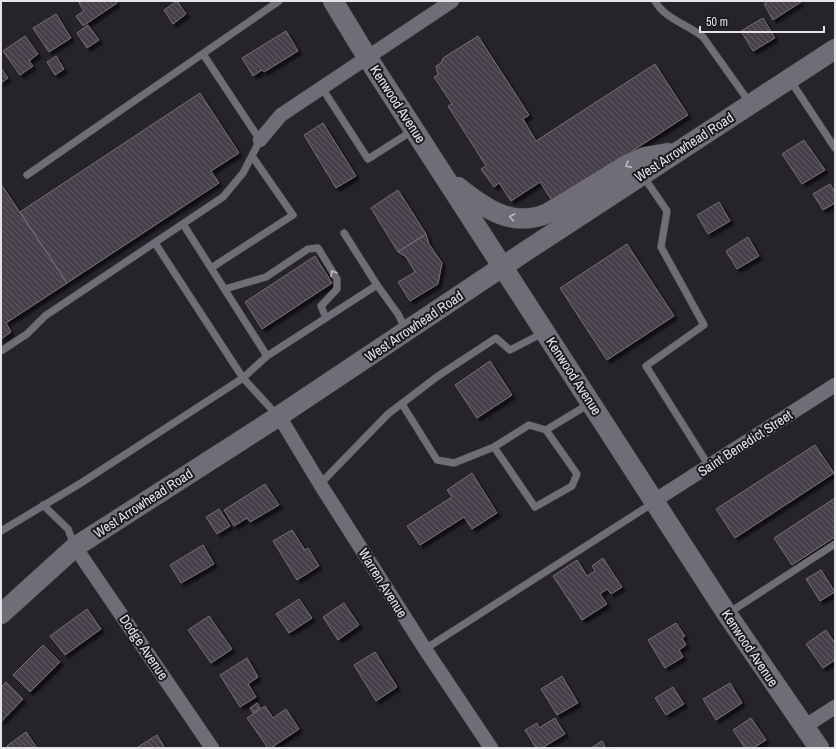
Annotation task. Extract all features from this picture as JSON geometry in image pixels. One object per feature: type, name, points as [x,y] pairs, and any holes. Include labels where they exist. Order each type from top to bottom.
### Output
[{"type":"street","name":"Kenwood Avenue","points":[[333,1],[727,614],[819,748]]},
{"type":"street","points":[[260,140],[281,115],[452,1]]},
{"type":"street","name":"West Arrowhead Road","points":[[1,614],[75,547],[279,416],[503,266],[835,49]]},
{"type":"street","points":[[445,177],[475,201],[494,212],[517,218],[534,218],[548,213],[638,159],[678,151]]},
{"type":"street","name":"Saint Benedict Street","points":[[654,501],[835,385]]},
{"type":"street","name":"Warren Avenue","points":[[279,416],[320,484],[425,649],[491,748]]},
{"type":"street","name":"Dodge Avenue","points":[[75,547],[212,748]]},
{"type":"street","points":[[804,727],[835,707]]},
{"type":"lane","points":[[27,175],[279,1]]},
{"type":"lane","points":[[655,1],[665,14],[696,31],[703,37],[750,104]]},
{"type":"lane","points":[[1,351],[27,334],[45,316],[223,197],[243,173],[260,140],[203,54]]},
{"type":"lane","points":[[789,78],[835,148]]},
{"type":"lane","points":[[322,88],[368,159],[414,129]]},
{"type":"lane","points":[[211,268],[293,215],[252,156]]},
{"type":"lane","points":[[642,175],[667,211],[661,247],[704,325],[646,366],[709,466]]},
{"type":"lane","points":[[183,224],[267,356]]},
{"type":"lane","points":[[344,233],[377,285],[398,314],[406,331]]},
{"type":"lane","points":[[155,243],[243,378],[279,416]]},
{"type":"lane","points":[[225,289],[266,277],[308,249],[318,248],[337,279],[337,289],[321,306],[326,318]]},
{"type":"lane","points":[[1,531],[81,483],[243,378],[267,356],[377,285]]},
{"type":"lane","points":[[320,484],[388,414],[438,376],[496,338],[510,350],[545,332]]},
{"type":"lane","points":[[546,430],[591,403]]},
{"type":"lane","points":[[402,404],[437,460],[454,463],[494,447],[529,425],[546,430],[577,474],[572,486],[535,508],[494,447]]},
{"type":"lane","points":[[425,649],[654,501]]},
{"type":"lane","points":[[43,505],[68,529],[75,547]]},
{"type":"lane","points":[[727,614],[835,544]]},
{"type":"building","points":[[81,1],[115,1],[117,3],[83,26],[76,16],[84,11],[79,3]]},
{"type":"building","points":[[177,1],[186,14],[173,24],[164,10]]},
{"type":"building","points":[[768,1],[801,2],[773,20],[764,4]]},
{"type":"building","points":[[56,14],[71,38],[49,52],[33,28]]},
{"type":"building","points":[[763,18],[775,38],[753,51],[741,31]]},
{"type":"building","points":[[88,25],[99,40],[87,48],[77,33]]},
{"type":"building","points":[[286,31],[298,51],[264,72],[262,70],[253,76],[242,58]]},
{"type":"building","points":[[25,36],[38,54],[29,61],[33,66],[20,75],[3,51]]},
{"type":"building","points":[[478,36],[529,115],[523,119],[536,141],[655,64],[688,115],[553,202],[540,182],[511,201],[499,183],[494,187],[481,169],[486,166],[448,106],[452,104],[434,77],[438,75],[436,66],[441,63],[443,58]]},
{"type":"building","points":[[56,56],[64,69],[55,75],[47,62]]},
{"type":"building","points":[[1,68],[8,78],[1,83]]},
{"type":"building","points":[[200,93],[239,153],[211,171],[219,183],[67,283],[20,212]]},
{"type":"building","points":[[323,123],[356,176],[336,188],[304,135]]},
{"type":"building","points":[[804,140],[825,170],[802,184],[782,154]]},
{"type":"building","points":[[1,184],[67,283],[6,323],[11,332],[1,339]]},
{"type":"building","points":[[830,184],[835,192],[835,203],[823,210],[813,194]]},
{"type":"building","points":[[398,190],[426,234],[398,252],[371,208]]},
{"type":"building","points":[[719,202],[730,221],[708,234],[697,215]]},
{"type":"building","points":[[426,234],[429,244],[442,263],[438,284],[410,301],[398,282],[415,272],[406,257],[398,252]]},
{"type":"building","points":[[748,237],[759,256],[737,269],[726,251]]},
{"type":"building","points":[[627,244],[674,316],[607,360],[560,288]]},
{"type":"building","points":[[315,256],[332,283],[262,329],[245,302]]},
{"type":"building","points":[[490,361],[512,395],[477,418],[455,385]]},
{"type":"building","points":[[815,445],[834,473],[735,538],[716,509]]},
{"type":"building","points":[[472,473],[497,513],[472,529],[464,517],[420,545],[407,526],[452,497],[447,490]]},
{"type":"building","points":[[265,484],[279,505],[250,522],[247,518],[234,526],[224,510]]},
{"type":"building","points":[[835,498],[835,537],[792,565],[774,538]]},
{"type":"building","points":[[219,509],[230,526],[217,534],[206,517]]},
{"type":"building","points":[[292,530],[305,550],[308,548],[319,566],[297,580],[273,541]]},
{"type":"building","points":[[203,545],[214,564],[181,583],[170,565]]},
{"type":"building","points":[[603,558],[622,587],[611,594],[607,589],[600,594],[607,604],[582,620],[553,576],[577,560],[587,576],[595,571],[592,566]]},
{"type":"building","points":[[821,570],[835,592],[820,601],[806,579]]},
{"type":"building","points":[[299,599],[312,618],[289,633],[276,614]]},
{"type":"building","points":[[344,603],[359,625],[338,640],[323,617]]},
{"type":"building","points":[[87,609],[101,629],[65,655],[50,636]]},
{"type":"building","points":[[209,616],[232,649],[211,663],[188,630]]},
{"type":"building","points":[[676,623],[685,636],[682,638],[686,645],[679,650],[683,657],[665,668],[648,640]]},
{"type":"building","points":[[826,630],[835,643],[835,660],[823,668],[806,644]]},
{"type":"building","points":[[43,645],[60,662],[30,692],[13,675]]},
{"type":"building","points":[[375,652],[397,687],[376,701],[354,665]]},
{"type":"building","points":[[247,658],[258,677],[248,684],[256,697],[240,707],[220,675]]},
{"type":"building","points":[[562,676],[578,703],[557,715],[541,689]]},
{"type":"building","points":[[6,682],[23,699],[1,722],[1,687]]},
{"type":"building","points":[[730,683],[742,703],[716,720],[703,699]]},
{"type":"building","points":[[673,687],[684,704],[666,715],[655,698]]},
{"type":"building","points":[[257,703],[260,708],[253,713],[250,708]]},
{"type":"building","points":[[265,706],[273,718],[286,709],[299,729],[271,748],[268,748],[247,718]]},
{"type":"building","points":[[555,718],[565,734],[542,748],[536,748],[525,730],[537,723],[539,728]]},
{"type":"building","points":[[751,718],[766,740],[753,748],[745,748],[733,730]]},
{"type":"building","points":[[26,732],[37,748],[9,748],[7,746]]},
{"type":"building","points":[[157,735],[165,748],[138,748],[138,747]]},
{"type":"building","points":[[602,741],[606,748],[591,748]]}]
